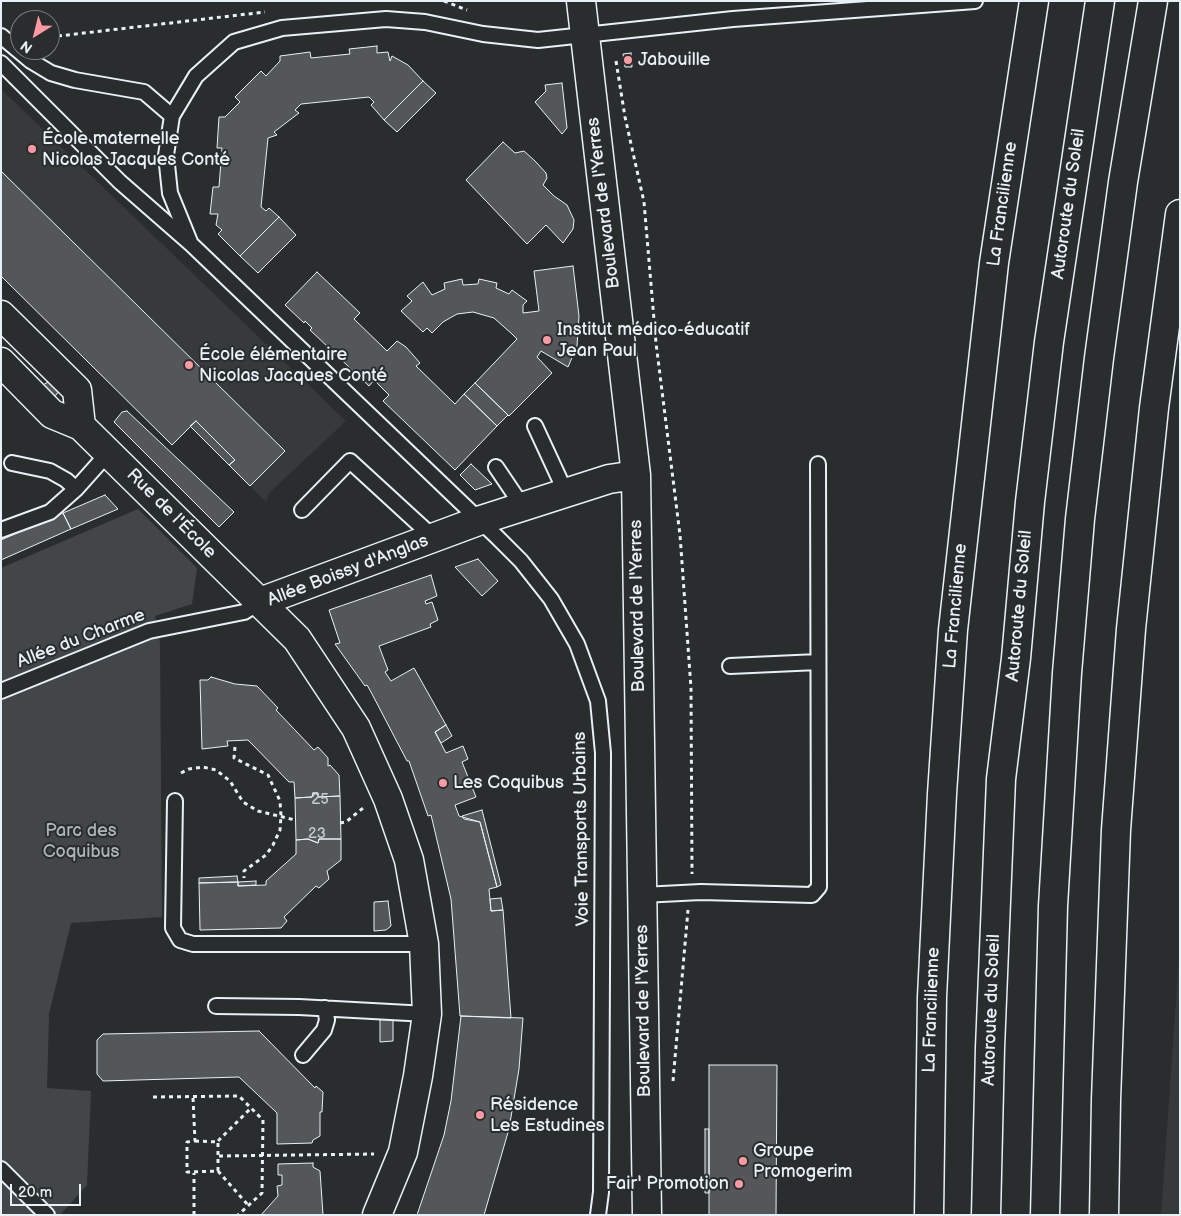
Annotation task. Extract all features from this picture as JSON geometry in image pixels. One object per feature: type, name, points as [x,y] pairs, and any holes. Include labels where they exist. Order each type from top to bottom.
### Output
[{"type":"main road","name":"Boulevard de l'Yerres","points":[[581,1],[583,36],[636,475],[646,1215]]},
{"type":"main road","name":"La Francilienne","points":[[929,1215],[932,987],[953,630],[994,263],[1034,1]]},
{"type":"main road","name":"Autoroute du Soleil","points":[[986,1215],[990,1048],[1001,779],[1016,658],[1030,502],[1049,342],[1100,1]]},
{"type":"main road","points":[[1045,1215],[1052,906],[1074,596],[1099,358],[1123,182],[1153,1]]},
{"type":"main road","points":[[1104,1215],[1106,1100],[1116,830],[1129,648],[1154,408],[1180,214]]},
{"type":"main road","points":[[1,315],[77,390],[81,426]]},
{"type":"main road","name":"Rue de l'École","points":[[1,362],[52,414],[81,426],[260,602]]},
{"type":"main road","name":"Allée Boissy d'Anglas","points":[[377,1215],[402,1152],[418,1076],[427,1014],[424,944],[409,860],[388,799],[356,728],[297,639],[260,602],[481,520],[609,479],[636,475]]},
{"type":"lane","name":"Voie Transports Urbains","points":[[191,244],[170,193],[166,155],[172,116],[196,76],[234,42],[282,28],[386,19],[425,22],[483,34],[538,40],[733,19],[974,1]]},
{"type":"lane","points":[[1,36],[50,73],[75,80],[144,92],[172,116]]},
{"type":"lane","name":"Voie Transports Urbains","points":[[1,63],[120,182],[191,244],[481,520],[521,561],[551,599],[577,644],[598,700],[603,753],[601,1182],[598,1215]]},
{"type":"lane","points":[[535,426],[566,493]]},
{"type":"lane","points":[[1,530],[50,512],[76,489],[109,452]]},
{"type":"lane","points":[[302,510],[350,461],[434,538]]},
{"type":"lane","points":[[12,463],[50,471],[66,480],[76,489]]},
{"type":"lane","points":[[642,895],[690,893],[812,895],[819,887],[818,464]]},
{"type":"lane","points":[[496,467],[523,506]]},
{"type":"lane","name":"Allée du Charme","points":[[1,691],[149,631],[244,612],[260,602]]},
{"type":"lane","points":[[730,666],[818,662]]},
{"type":"lane","points":[[175,800],[173,928],[180,940],[193,944],[424,944]]},
{"type":"lane","points":[[216,1006],[326,1008],[427,1014]]},
{"type":"lane","points":[[304,1055],[324,1030],[327,1020],[326,1008]]},
{"type":"lane","points":[[1,1169],[48,1215]]},
{"type":"path","points":[[444,1],[468,10]]},
{"type":"path","points":[[60,36],[267,12]]},
{"type":"path","name":"Boulevard de l'Yerres","points":[[611,33],[625,117],[644,202],[656,343],[680,535],[691,688],[692,870],[672,1088]]},
{"type":"path","points":[[235,747],[234,758],[268,775],[280,801],[280,830],[273,845],[266,855],[244,871],[244,878]]},
{"type":"path","points":[[181,773],[189,769],[203,767],[216,770],[230,781],[243,802],[258,811],[296,820]]},
{"type":"path","points":[[340,823],[346,822],[364,808]]},
{"type":"path","points":[[153,1097],[239,1096],[263,1120],[262,1193],[238,1215]]},
{"type":"path","points":[[193,1098],[195,1141]]},
{"type":"path","points":[[248,1205],[218,1171],[218,1142],[251,1108]]},
{"type":"path","points":[[218,1142],[186,1142],[187,1172],[218,1171]]},
{"type":"path","points":[[219,1156],[374,1154]]},
{"type":"path","points":[[194,1172],[194,1215]]},
{"type":"shaded area","name":"École élémentaire Nicolas Jacques Conté","points":[[1,89],[346,421],[269,493],[266,502],[191,426],[1,276]]},
{"type":"shaded area","points":[[1180,944],[1180,1215],[1161,1215]]},
{"type":"green space","name":"Parc des Coquibus","points":[[138,509],[197,568],[192,604],[155,616],[160,643],[162,917],[71,923],[49,1014],[47,1088],[91,1091],[87,1185],[60,1215],[1,1215],[1,568]]},
{"type":"building","points":[[377,46],[377,53],[388,52],[390,61],[392,56],[408,65],[423,81],[384,120],[371,105],[374,102],[369,97],[301,104],[295,110],[299,113],[274,132],[277,135],[268,138],[261,207],[266,211],[269,208],[279,217],[240,256],[218,234],[222,230],[216,225],[218,214],[210,214],[213,187],[219,187],[222,148],[217,148],[219,117],[225,117],[240,102],[235,97],[261,71],[266,76],[280,61],[280,56],[310,52],[311,58],[350,54],[349,49]]},
{"type":"building","name":"Jabouille","points":[[631,53],[632,67],[625,67],[623,54]]},
{"type":"building","points":[[423,81],[436,93],[397,132],[384,120]]},
{"type":"building","points":[[562,83],[567,128],[562,134],[535,102],[546,91],[545,85]]},
{"type":"building","points":[[503,142],[515,153],[524,151],[535,161],[546,173],[547,178],[543,185],[567,205],[574,220],[573,229],[563,243],[546,225],[527,244],[466,180]]},
{"type":"building","points":[[1,171],[285,451],[250,486],[229,465],[235,460],[196,421],[172,445],[1,276]]},
{"type":"building","points":[[279,217],[296,235],[258,273],[240,256]]},
{"type":"building","name":"Institut médico-éducatif Jean Paul","points":[[573,266],[579,316],[577,346],[568,367],[541,351],[537,357],[552,373],[509,416],[475,383],[517,339],[512,334],[494,318],[473,312],[457,314],[443,322],[432,333],[427,328],[423,332],[401,311],[412,301],[407,296],[423,282],[432,295],[445,289],[444,283],[462,279],[463,285],[478,284],[479,279],[497,283],[496,288],[509,294],[512,290],[527,301],[523,305],[523,313],[539,311],[534,271]]},
{"type":"building","points":[[317,272],[360,313],[354,319],[387,351],[397,341],[406,347],[420,363],[416,366],[455,404],[464,394],[497,426],[455,470],[383,401],[389,395],[374,380],[369,386],[310,330],[312,328],[305,321],[304,323],[285,305]]},
{"type":"building","points":[[50,381],[59,391],[53,399],[41,386]]},
{"type":"building","points":[[475,383],[508,415],[497,426],[464,394]]},
{"type":"building","points":[[127,411],[234,512],[219,527],[114,422],[122,412]]},
{"type":"building","points":[[196,421],[235,460],[229,465],[190,426]]},
{"type":"building","points":[[471,464],[492,484],[475,490],[460,475]]},
{"type":"building","points":[[105,495],[118,509],[71,529],[63,513]]},
{"type":"building","points":[[63,513],[71,529],[1,560],[1,540]]},
{"type":"building","points":[[478,559],[498,581],[482,596],[455,567]]},
{"type":"building","name":"Les Coquibus","points":[[431,575],[437,596],[425,601],[426,604],[432,602],[438,620],[430,624],[431,627],[379,646],[388,670],[385,672],[391,681],[414,668],[446,725],[435,732],[446,753],[463,746],[468,759],[462,762],[476,797],[455,805],[459,816],[480,822],[497,887],[489,889],[491,911],[503,910],[511,1018],[460,1016],[451,899],[431,815],[428,816],[409,761],[407,761],[371,692],[335,644],[340,643],[329,610]]},
{"type":"building","points":[[211,677],[235,684],[257,686],[278,708],[276,710],[314,750],[318,747],[328,758],[328,766],[330,765],[339,775],[340,796],[318,797],[318,793],[313,793],[312,797],[295,798],[294,782],[289,782],[248,740],[227,741],[228,746],[202,749],[200,680],[208,680]]},
{"type":"building","points":[[446,725],[452,736],[441,743],[435,732]]},
{"type":"building","points":[[313,793],[318,793],[318,797],[340,796],[341,839],[319,839],[318,843],[308,839],[296,840],[295,798],[312,797]]},
{"type":"building","points":[[482,810],[501,885],[497,887],[480,822],[464,819],[462,816]]},
{"type":"building","points":[[308,839],[318,843],[319,839],[341,839],[341,860],[327,871],[329,879],[319,888],[316,886],[284,917],[287,921],[281,928],[200,930],[199,883],[238,882],[238,886],[266,885],[266,881],[296,854],[296,840]]},
{"type":"building","points":[[237,876],[238,882],[199,883],[199,878]]},
{"type":"building","points":[[256,881],[256,885],[238,886],[238,882]]},
{"type":"building","points":[[501,898],[503,910],[491,911],[490,899]]},
{"type":"building","points":[[388,901],[391,926],[386,930],[374,931],[374,902]]},
{"type":"building","name":"Résidence Les Estudines","points":[[461,1016],[523,1018],[519,1069],[509,1129],[484,1215],[417,1215],[444,1135],[451,1101]]},
{"type":"building","points":[[380,1019],[393,1019],[393,1041],[380,1042]]},
{"type":"building","points":[[259,1031],[315,1088],[316,1086],[323,1092],[322,1112],[320,1112],[320,1136],[313,1140],[312,1143],[277,1144],[277,1113],[239,1077],[103,1081],[97,1074],[97,1040],[103,1034]]},
{"type":"building","name":"Groupe Promogerim","points":[[709,1065],[777,1065],[776,1215],[709,1215]]},
{"type":"building","points":[[705,1129],[709,1129],[709,1193],[705,1193]]},
{"type":"building","points":[[313,1163],[313,1167],[320,1171],[323,1215],[261,1215],[278,1196],[277,1186],[282,1185],[282,1175],[278,1175],[278,1164]]},
{"type":"place","name":"Jabouille","points":[[628,60]]},
{"type":"place","name":"École maternelle Nicolas Jacques Conté","points":[[32,149]]},
{"type":"place","name":"Institut médico-éducatif Jean Paul","points":[[547,340]]},
{"type":"place","name":"École élémentaire Nicolas Jacques Conté","points":[[189,365]]},
{"type":"place","name":"Les Coquibus","points":[[443,783]]},
{"type":"place","name":"Résidence Les Estudines","points":[[480,1115]]},
{"type":"place","name":"Groupe Promogerim","points":[[743,1161]]},
{"type":"place","name":"Fair' Promotion","points":[[739,1184]]}]
